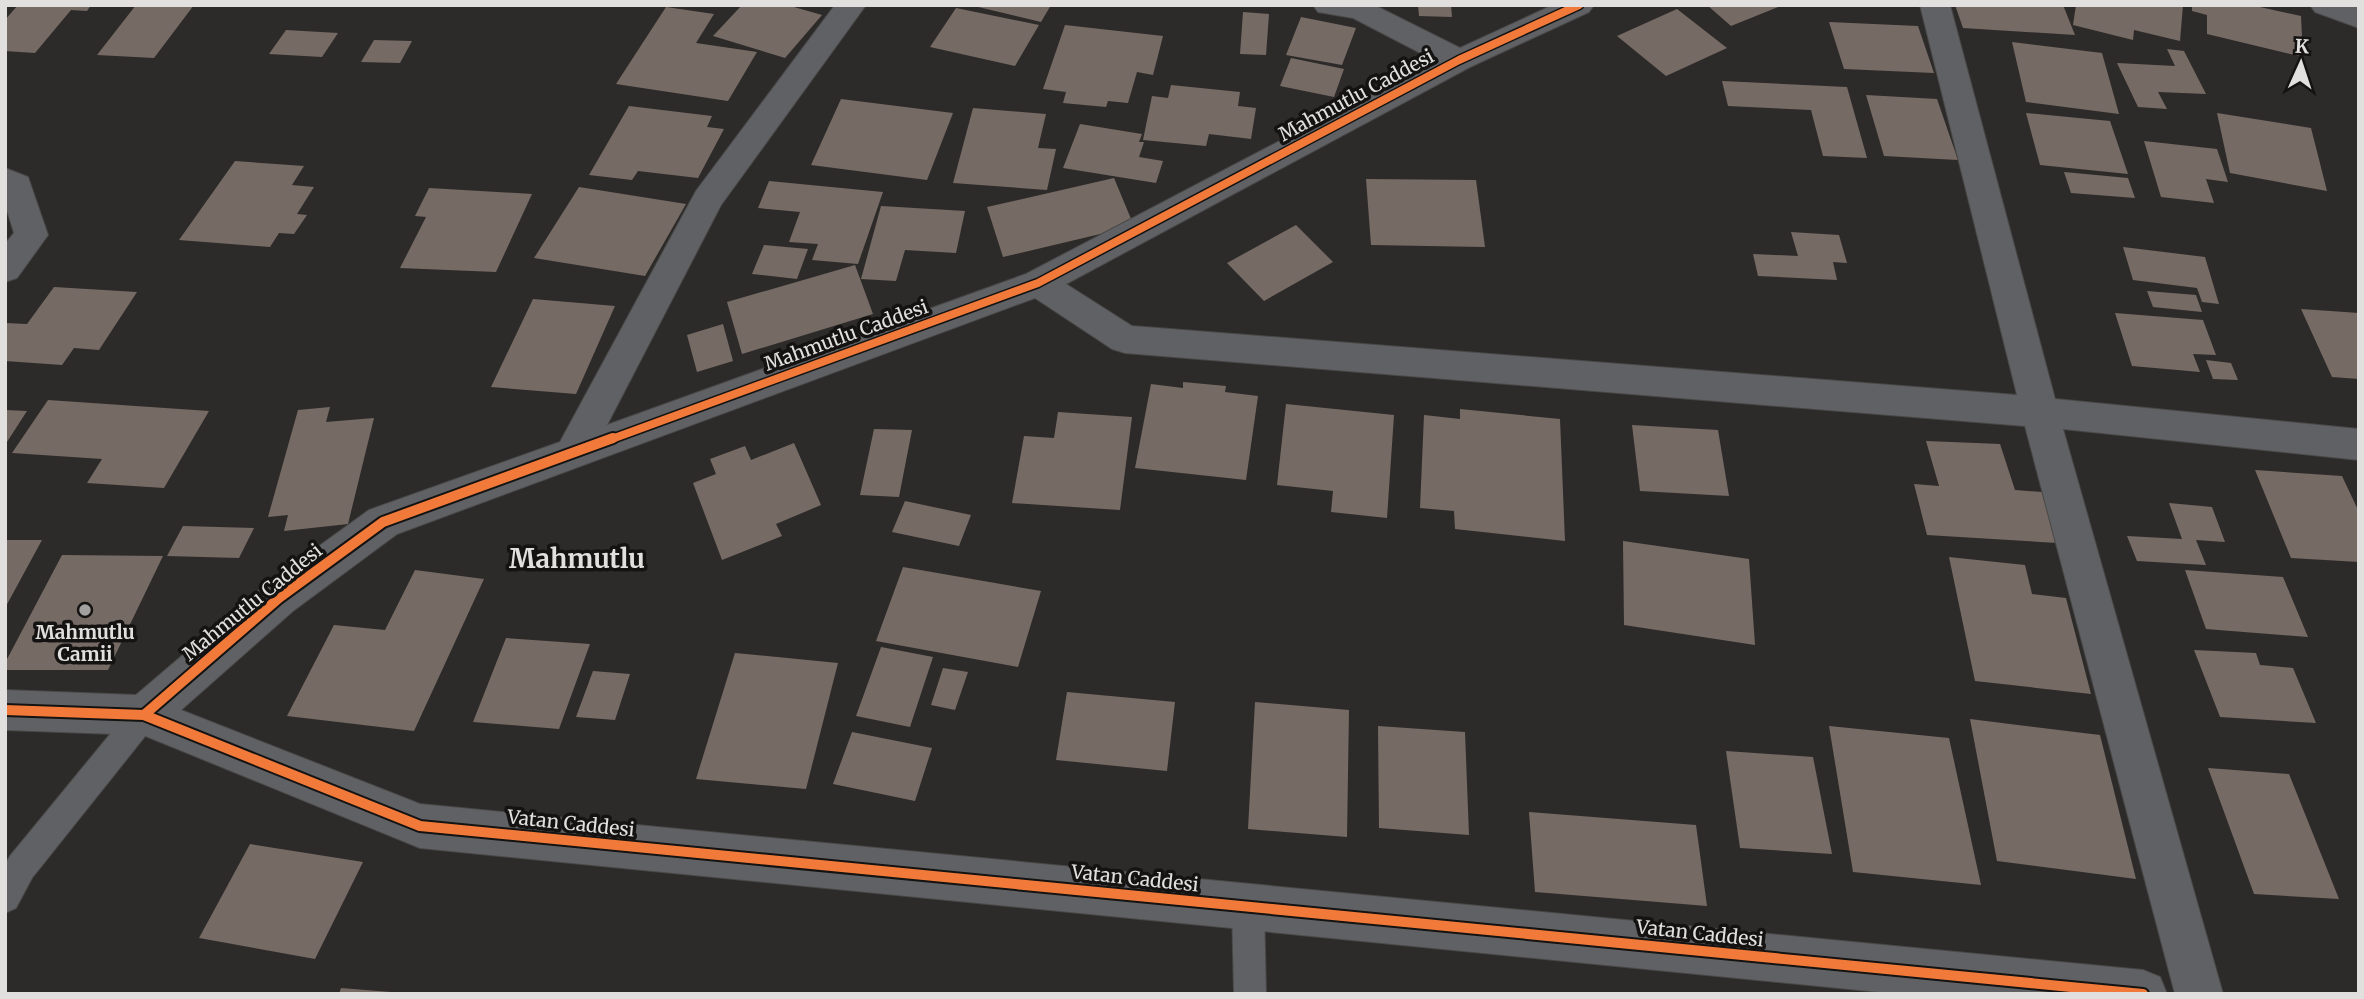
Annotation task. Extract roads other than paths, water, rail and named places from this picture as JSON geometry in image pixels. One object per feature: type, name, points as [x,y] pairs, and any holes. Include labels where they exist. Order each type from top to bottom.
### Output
[{"type":"street","points":[[573,453],[708,199],[851,5]]},
{"type":"street","points":[[1328,5],[1360,10],[1459,60]]},
{"type":"street","name":"Mahmutlu Caddesi","points":[[144,715],[279,597],[383,522],[1038,283],[1459,60],[1579,5]]},
{"type":"street","points":[[1935,5],[2040,412],[2199,994]]},
{"type":"street","points":[[2325,5],[2359,18]]},
{"type":"street","points":[[5,180],[16,185],[31,235],[5,269]]},
{"type":"street","points":[[1038,283],[1125,339],[2040,412],[2359,445]]},
{"type":"street","name":"Vatan Caddesi","points":[[5,710],[144,715],[420,826],[2143,994]]},
{"type":"lane","points":[[5,897],[21,867],[144,715]]},
{"type":"lane","points":[[1248,907],[1250,994]]},
{"type":"place","name":"Mahmutlu Camii","points":[[85,610]]},
{"type":"district","name":"Mahmutlu","points":[[577,558]]}]
